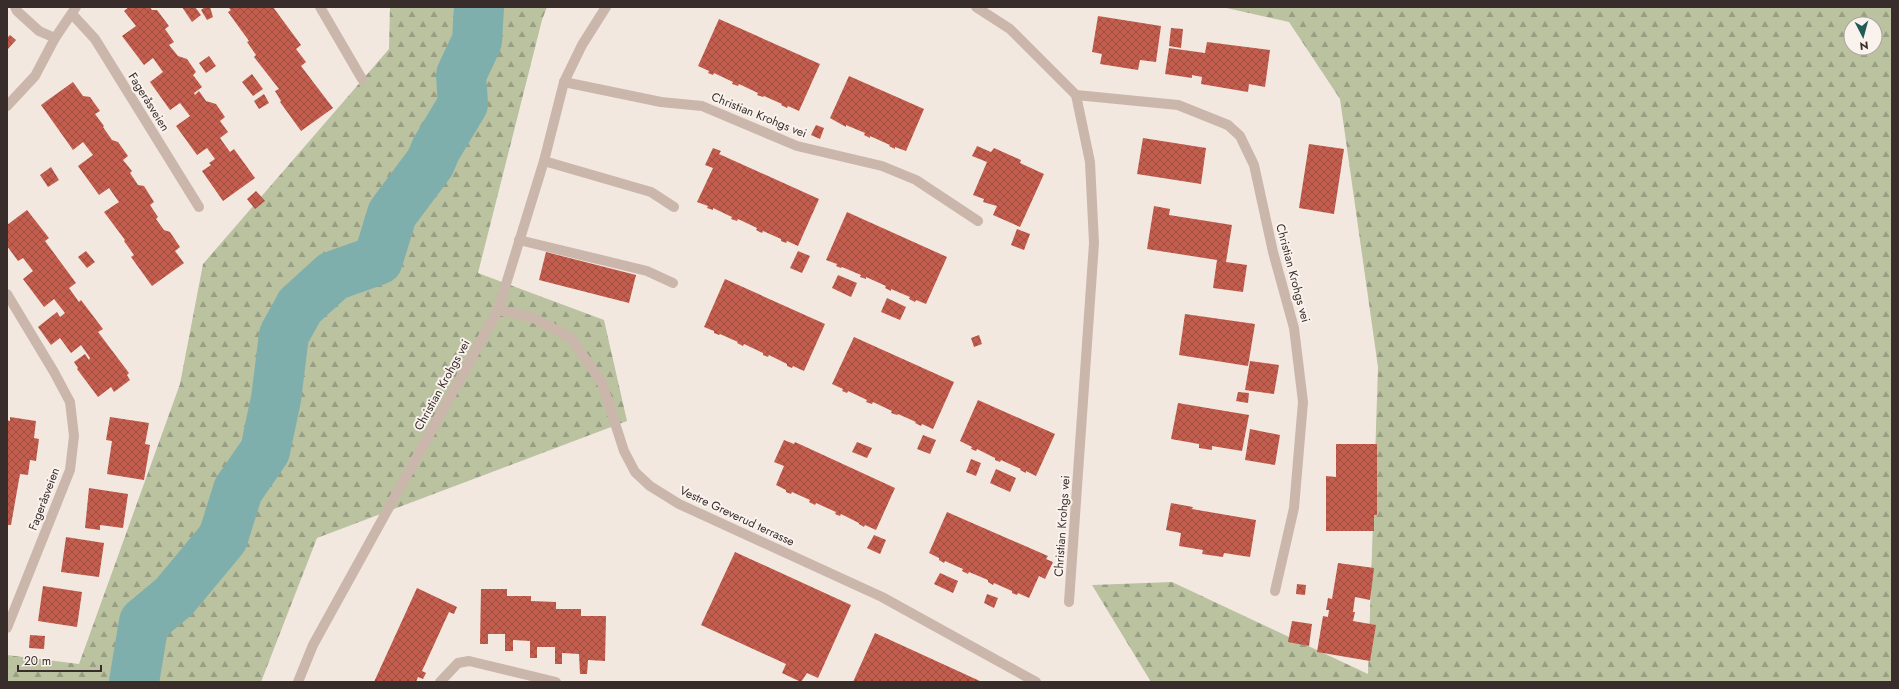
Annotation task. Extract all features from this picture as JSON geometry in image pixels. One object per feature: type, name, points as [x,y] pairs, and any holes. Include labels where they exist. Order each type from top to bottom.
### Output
[{"type":"street","points":[[15,7],[17,11],[39,32],[55,38]]},
{"type":"street","points":[[320,7],[362,79]]},
{"type":"street","name":"Christian Krohgs vei","points":[[298,682],[313,645],[498,310],[544,161],[564,82],[582,45],[606,7]]},
{"type":"street","points":[[976,7],[1010,29],[1076,95]]},
{"type":"street","name":"Fageråsveien","points":[[7,106],[35,76],[55,38],[74,11],[94,39],[199,207]]},
{"type":"street","name":"Christian Krohgs vei","points":[[564,82],[661,102],[702,106],[797,146],[882,166],[916,180],[978,221]]},
{"type":"street","name":"Christian Krohgs vei","points":[[1069,602],[1094,243],[1090,162],[1076,95],[1178,105],[1228,124],[1240,136],[1254,165],[1272,252],[1294,328],[1303,402],[1294,508],[1275,591]]},
{"type":"street","points":[[544,161],[651,192],[674,207]]},
{"type":"street","points":[[519,240],[647,271],[673,283]]},
{"type":"street","name":"Fageråsveien","points":[[7,294],[54,372],[70,402],[74,436],[70,470],[7,628]]},
{"type":"street","name":"Vestre Greverud terrasse","points":[[498,310],[534,318],[571,338],[602,383],[624,451],[635,472],[650,486],[679,504],[882,597],[1036,682]]},
{"type":"street","points":[[440,682],[458,663],[469,661],[556,682]]},
{"type":"green space","points":[[390,7],[547,7],[542,20],[478,273],[604,320],[627,421],[317,538],[261,682],[7,682],[7,655],[79,664],[180,384],[203,264],[389,49]]},
{"type":"green space","points":[[1222,7],[1892,7],[1892,682],[1151,682],[1092,585],[1172,582],[1368,674],[1378,367],[1340,99],[1289,22]]},
{"type":"building","points":[[129,7],[150,7],[152,10],[157,10],[169,26],[165,29],[174,42],[169,45],[178,56],[187,59],[196,72],[193,75],[202,87],[194,93],[195,95],[199,91],[206,101],[216,104],[225,117],[220,121],[228,132],[220,138],[230,152],[234,149],[255,178],[223,201],[202,171],[211,165],[209,163],[215,159],[207,148],[197,155],[176,126],[190,116],[180,103],[170,110],[150,82],[163,72],[153,58],[144,65],[122,36],[136,26],[124,11]]},
{"type":"building","points":[[182,7],[195,7],[201,15],[192,22]]},
{"type":"building","points":[[205,7],[210,7],[213,17],[207,20],[201,10]]},
{"type":"building","points":[[228,7],[273,7],[301,45],[296,49],[306,62],[301,66],[333,108],[301,131],[280,102],[281,101],[275,91],[279,89],[254,57],[256,55],[247,42],[249,41],[228,12],[231,10]]},
{"type":"building","points":[[1098,16],[1161,26],[1156,62],[1140,60],[1138,70],[1100,64],[1102,54],[1092,52]]},
{"type":"building","points":[[719,19],[820,64],[799,111],[788,106],[787,108],[781,105],[782,104],[764,96],[757,95],[758,93],[739,84],[738,86],[732,84],[733,82],[714,73],[713,75],[708,73],[709,71],[698,66]]},
{"type":"building","points":[[1171,28],[1183,29],[1181,48],[1169,46]]},
{"type":"building","points":[[10,35],[16,40],[7,50],[7,38]]},
{"type":"building","points":[[1207,42],[1270,50],[1265,87],[1249,84],[1248,92],[1201,84],[1202,77],[1192,75],[1192,78],[1165,74],[1169,48],[1205,53]]},
{"type":"building","points":[[209,56],[216,66],[206,73],[199,63]]},
{"type":"building","points":[[252,74],[263,89],[253,96],[242,82]]},
{"type":"building","points":[[849,76],[924,109],[906,151],[895,147],[895,149],[889,146],[890,145],[870,136],[870,138],[864,135],[865,133],[846,125],[846,127],[830,118]]},
{"type":"building","points":[[73,82],[83,96],[90,97],[100,111],[95,114],[112,140],[118,142],[128,156],[123,160],[132,171],[130,173],[138,185],[144,186],[154,202],[150,205],[158,217],[156,219],[164,230],[170,232],[180,247],[175,251],[184,263],[152,286],[131,257],[134,255],[124,241],[125,240],[104,212],[119,202],[109,188],[99,195],[78,166],[93,155],[83,142],[73,150],[41,105]]},
{"type":"building","points":[[264,94],[269,103],[259,109],[254,101]]},
{"type":"building","points":[[816,125],[824,128],[820,139],[811,135]]},
{"type":"building","points":[[1143,138],[1206,148],[1201,184],[1137,174]]},
{"type":"building","points":[[1309,144],[1344,149],[1334,214],[1299,208]]},
{"type":"building","points":[[977,146],[991,152],[994,148],[1021,160],[1020,163],[1044,174],[1020,227],[993,215],[997,206],[983,202],[984,199],[973,195],[987,162],[972,156]]},
{"type":"building","points":[[713,148],[721,151],[719,154],[819,199],[798,246],[787,241],[786,243],[781,241],[781,239],[763,231],[762,233],[756,230],[757,228],[738,219],[737,221],[731,219],[732,217],[713,208],[713,210],[707,208],[708,206],[697,202],[713,168],[705,165]]},
{"type":"building","points":[[51,167],[59,180],[48,187],[40,175]]},
{"type":"building","points":[[256,191],[265,201],[255,209],[247,199]]},
{"type":"building","points":[[1154,206],[1170,209],[1169,215],[1232,225],[1226,262],[1247,265],[1243,292],[1213,288],[1217,260],[1147,249]]},
{"type":"building","points":[[27,210],[49,238],[45,241],[76,283],[69,288],[79,302],[81,300],[103,329],[98,332],[129,373],[127,375],[130,380],[114,392],[111,387],[98,397],[77,369],[78,368],[74,362],[85,354],[89,360],[90,358],[81,345],[71,353],[60,338],[51,345],[38,327],[57,312],[60,317],[65,313],[54,299],[44,307],[23,279],[33,271],[23,258],[18,261],[7,246],[7,225]]},
{"type":"building","points":[[847,212],[947,257],[926,304],[916,300],[915,302],[909,299],[910,297],[891,289],[891,291],[885,288],[886,286],[866,277],[866,279],[860,277],[861,275],[836,266],[837,264],[826,260]]},
{"type":"building","points":[[1017,229],[1030,234],[1024,250],[1011,245]]},
{"type":"building","points":[[86,251],[95,262],[87,268],[78,257]]},
{"type":"building","points":[[798,251],[810,256],[802,273],[790,268]]},
{"type":"building","points":[[546,252],[636,275],[629,303],[539,280]]},
{"type":"building","points":[[838,275],[857,283],[851,297],[832,288]]},
{"type":"building","points":[[725,279],[825,324],[804,371],[793,366],[792,368],[787,366],[787,364],[769,355],[768,357],[763,355],[763,353],[744,344],[743,346],[737,343],[738,342],[714,333],[714,331],[704,327]]},
{"type":"building","points":[[887,298],[906,307],[900,320],[881,312]]},
{"type":"building","points":[[1185,314],[1255,324],[1248,366],[1179,355]]},
{"type":"building","points":[[979,335],[982,344],[974,347],[971,338]]},
{"type":"building","points":[[854,337],[954,382],[933,429],[922,424],[921,426],[915,423],[916,422],[898,414],[891,413],[892,411],[873,402],[872,404],[866,402],[867,400],[848,391],[847,393],[842,391],[843,389],[832,384]]},
{"type":"building","points":[[1250,361],[1279,365],[1274,394],[1245,390]]},
{"type":"building","points":[[1238,392],[1249,393],[1248,403],[1236,401]]},
{"type":"building","points":[[978,400],[1055,434],[1036,476],[1026,471],[1026,473],[1020,470],[1021,469],[1001,460],[1000,462],[995,460],[995,458],[977,449],[976,451],[971,449],[972,447],[960,441]]},
{"type":"building","points":[[1178,403],[1249,415],[1242,451],[1212,446],[1212,450],[1199,448],[1199,444],[1171,439]]},
{"type":"building","points":[[10,417],[36,421],[34,438],[39,439],[36,461],[30,460],[28,475],[20,474],[11,525],[7,525],[7,420],[10,421]]},
{"type":"building","points":[[110,417],[149,423],[145,444],[150,445],[144,480],[107,474],[112,441],[106,440]]},
{"type":"building","points":[[1250,429],[1280,435],[1275,465],[1245,460]]},
{"type":"building","points":[[923,435],[936,440],[930,454],[917,449]]},
{"type":"building","points":[[784,440],[794,444],[795,442],[895,488],[876,530],[865,525],[864,527],[841,514],[840,516],[835,514],[836,512],[816,503],[815,505],[809,502],[810,500],[792,492],[791,494],[786,492],[786,490],[776,485],[784,466],[774,462]]},
{"type":"building","points":[[857,442],[872,448],[867,458],[852,452]]},
{"type":"building","points":[[1336,444],[1377,444],[1377,515],[1374,515],[1374,531],[1326,531],[1326,476],[1336,477]]},
{"type":"building","points":[[971,459],[981,463],[976,476],[966,472]]},
{"type":"building","points":[[996,469],[1016,478],[1010,492],[990,483]]},
{"type":"building","points":[[89,488],[128,494],[123,528],[100,525],[100,530],[85,528]]},
{"type":"building","points":[[1171,503],[1193,507],[1192,509],[1256,520],[1250,557],[1224,553],[1223,557],[1202,554],[1203,550],[1179,546],[1181,533],[1166,530]]},
{"type":"building","points":[[947,512],[1048,556],[1046,559],[1053,562],[1045,579],[1039,576],[1029,598],[1018,593],[1017,595],[1012,593],[1012,591],[994,583],[993,585],[988,582],[988,580],[969,572],[968,574],[962,571],[963,569],[945,561],[944,563],[939,560],[939,558],[929,553]]},
{"type":"building","points":[[874,535],[886,540],[880,554],[867,548]]},
{"type":"building","points":[[66,537],[104,543],[99,577],[61,572]]},
{"type":"building","points":[[735,552],[851,605],[818,678],[807,673],[801,682],[782,673],[786,664],[701,625]]},
{"type":"building","points":[[1338,563],[1374,568],[1370,600],[1355,597],[1353,612],[1355,612],[1353,621],[1376,625],[1370,661],[1317,652],[1323,616],[1328,617],[1329,610],[1326,610],[1328,598],[1332,599]]},
{"type":"building","points":[[940,573],[958,581],[953,593],[934,584]]},
{"type":"building","points":[[1297,584],[1306,585],[1305,595],[1296,594]]},
{"type":"building","points":[[43,586],[82,592],[77,627],[38,621]]},
{"type":"building","points":[[417,588],[457,607],[454,614],[449,612],[422,671],[426,673],[423,679],[418,677],[416,682],[374,682]]},
{"type":"building","points":[[481,589],[507,589],[507,596],[531,596],[531,601],[556,602],[556,609],[581,609],[581,616],[606,616],[605,661],[588,660],[587,674],[580,674],[579,654],[562,653],[562,664],[555,664],[555,647],[537,647],[537,658],[530,658],[530,641],[513,640],[513,651],[505,651],[505,634],[488,634],[488,644],[480,644]]},
{"type":"building","points":[[987,594],[998,598],[994,608],[984,603]]},
{"type":"building","points":[[1292,621],[1312,624],[1309,646],[1288,642]]},
{"type":"building","points":[[875,633],[982,682],[853,682]]},
{"type":"building","points":[[30,635],[45,636],[44,649],[29,648]]},
{"type":"waterway","points":[[134,682],[144,622],[174,597],[223,538],[238,490],[265,451],[276,399],[284,335],[300,306],[333,276],[378,260],[392,214],[430,163],[436,149],[463,104],[461,75],[477,41],[479,7]]}]
